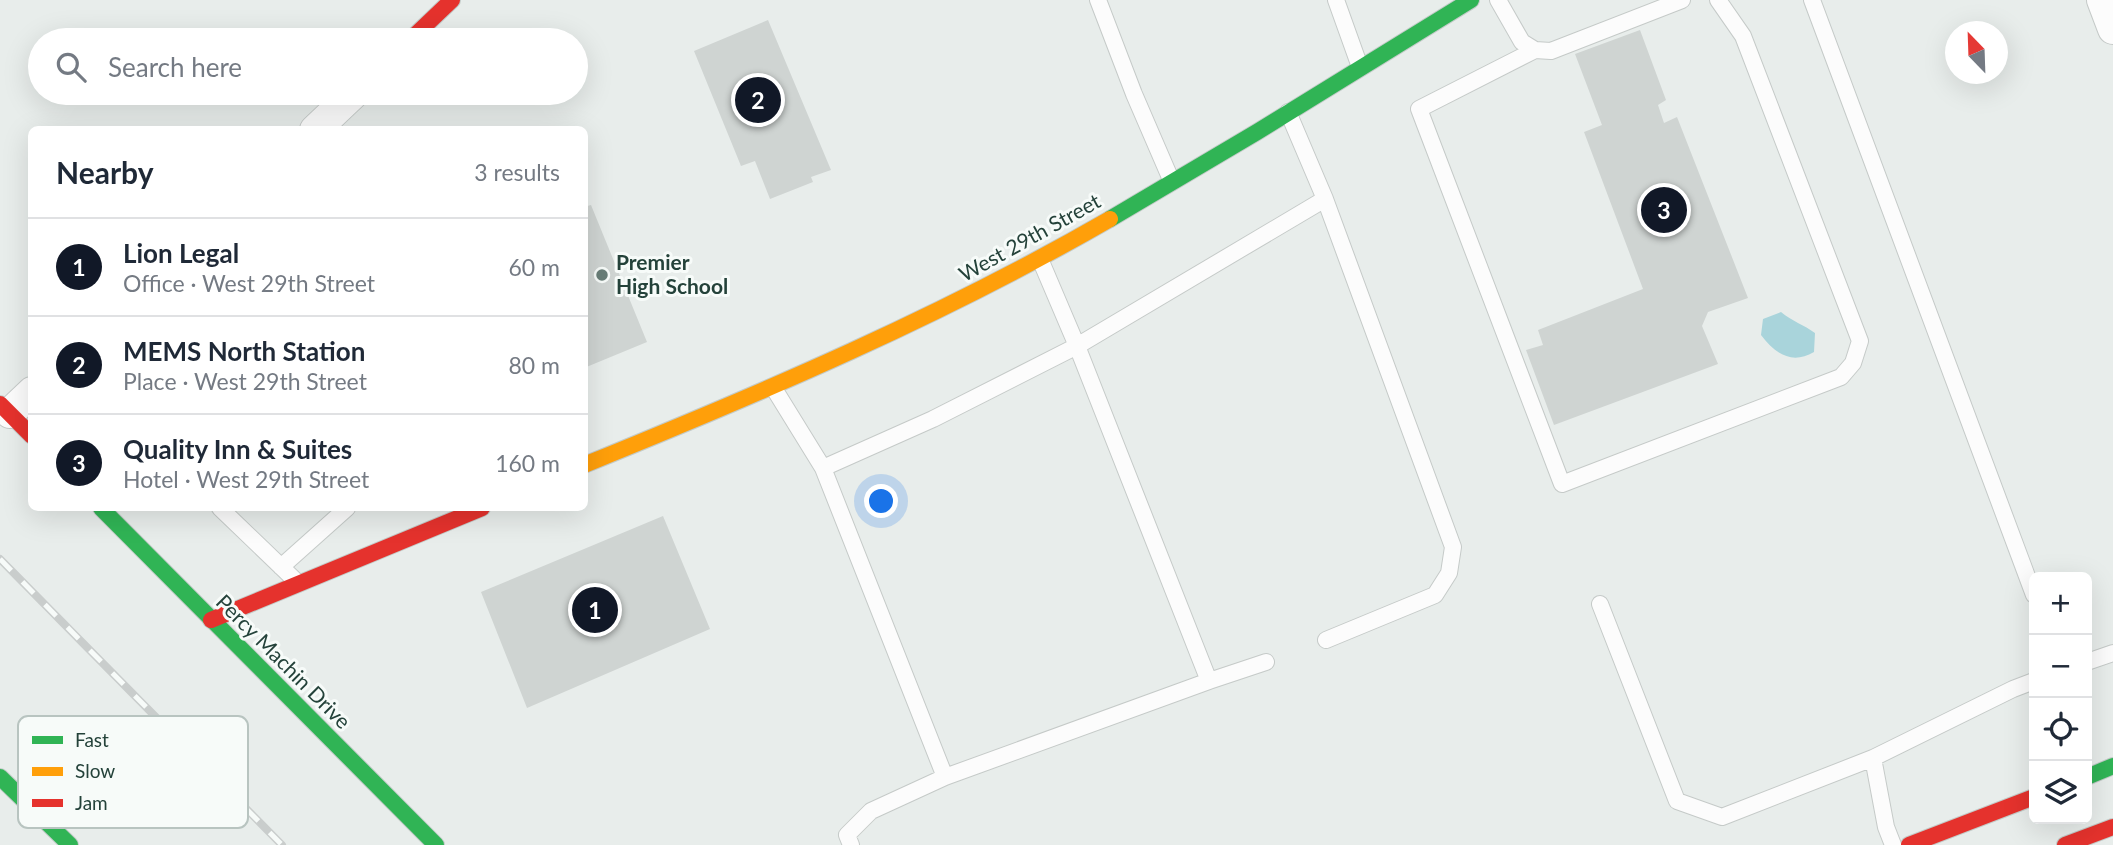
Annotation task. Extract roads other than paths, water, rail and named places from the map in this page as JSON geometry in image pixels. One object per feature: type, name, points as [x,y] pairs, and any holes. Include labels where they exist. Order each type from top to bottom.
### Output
[{"type":"street","points":[[423,28],[452,0]]},
{"type":"street","name":"West 29th Street","points":[[588,463],[811,372],[888,337],[1040,259],[1471,0]]},
{"type":"street","points":[[2102,0],[2113,29]]},
{"type":"street","points":[[319,126],[341,105]]},
{"type":"street","points":[[28,395],[5,409],[28,432]]},
{"type":"street","name":"Percy Machin Drive","points":[[104,511],[436,845]]},
{"type":"street","points":[[211,620],[474,511]]},
{"type":"street","points":[[2092,774],[2113,766]]},
{"type":"street","points":[[0,777],[18,794]]},
{"type":"street","points":[[1909,845],[2029,799]]},
{"type":"street","points":[[2065,845],[2113,827]]},
{"type":"street","points":[[52,828],[70,845]]},
{"type":"lane","points":[[1097,0],[1172,182]]},
{"type":"lane","points":[[1336,0],[1360,67]]},
{"type":"lane","points":[[1498,0],[1522,42],[1535,50],[1551,51],[1682,0]]},
{"type":"lane","points":[[1535,50],[1419,108],[1562,484],[1841,377],[1853,363],[1860,341],[1743,36],[1718,0]]},
{"type":"lane","points":[[1812,0],[2029,583]]},
{"type":"lane","points":[[1287,112],[1325,199],[1453,547],[1449,573],[1435,595],[1325,640]]},
{"type":"lane","points":[[823,468],[933,419],[1077,346],[1325,199]]},
{"type":"lane","points":[[1040,259],[1209,681]]},
{"type":"lane","points":[[773,387],[823,468],[945,777]]},
{"type":"lane","points":[[222,511],[298,583]]},
{"type":"lane","points":[[281,567],[344,511]]},
{"type":"lane","points":[[1600,604],[1677,801],[1722,817],[1873,758],[2029,683]]},
{"type":"lane","points":[[2092,660],[2113,653]]},
{"type":"lane","points":[[850,845],[846,835],[871,811],[945,777],[1266,662]]},
{"type":"lane","points":[[1873,758],[1886,827],[1893,845]]},
{"type":"water","points":[[1781,312],[1815,333],[1814,352],[1806,356],[1784,356],[1766,342],[1761,335],[1763,319]]},
{"type":"railway","points":[[0,559],[155,716]]},
{"type":"railway","points":[[248,811],[282,845]]},
{"type":"place","name":"MEMS North Station","points":[[758,100]]},
{"type":"place","name":"Quality Inn & Suites","points":[[1664,210]]},
{"type":"place","name":"Premier High School","points":[[602,275]]},
{"type":"place","name":"Lion Legal","points":[[595,610]]}]
